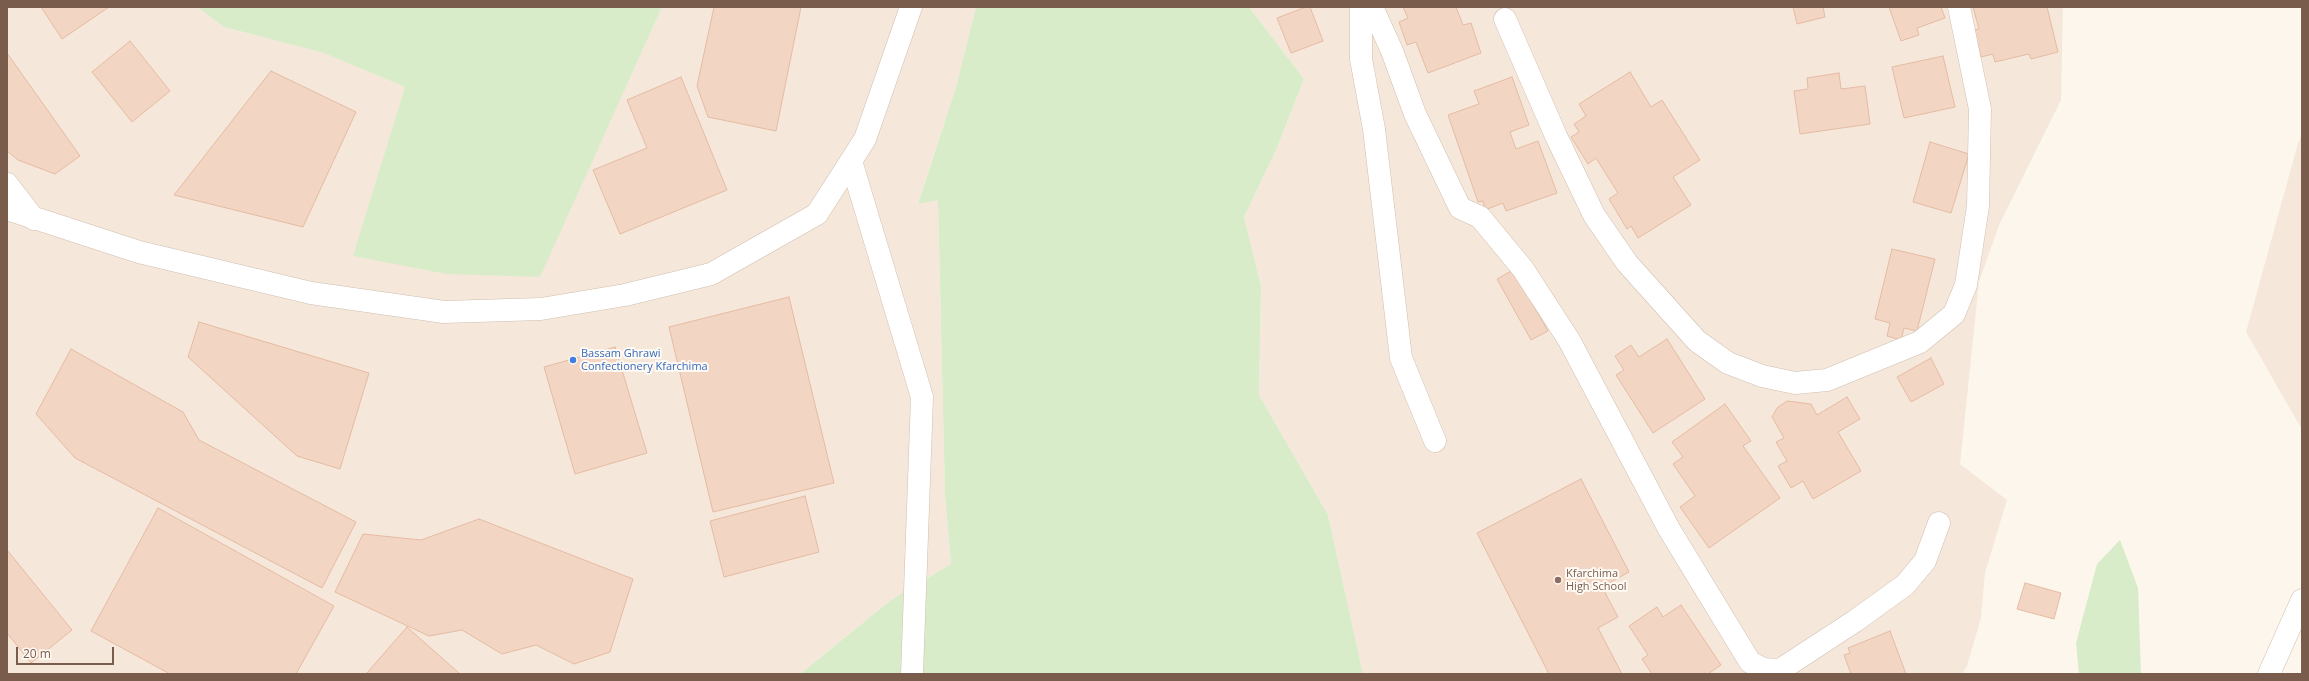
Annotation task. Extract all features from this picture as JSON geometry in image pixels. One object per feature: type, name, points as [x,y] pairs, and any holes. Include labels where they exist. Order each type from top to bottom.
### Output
[{"type":"street","points":[[7,208],[34,219],[139,252],[311,294],[444,312],[541,309],[625,295],[711,274],[816,214],[865,139],[912,7]]},
{"type":"street","points":[[1361,7],[1361,59],[1374,129],[1401,358],[1435,442]]},
{"type":"street","points":[[1372,7],[1392,51],[1415,114],[1460,208],[1480,217],[1523,269],[1569,340],[1669,529],[1750,662],[1763,669],[1780,670],[1905,585],[1925,561],[1939,522]]},
{"type":"street","points":[[1505,19],[1556,136],[1594,215],[1627,263],[1697,341],[1728,363],[1762,376],[1795,383],[1827,380],[1920,342],[1954,314],[1966,285],[1978,206],[1980,109],[1959,7]]},
{"type":"street","points":[[851,161],[922,397],[912,674]]},
{"type":"street","points":[[7,184],[34,219]]},
{"type":"street","points":[[2269,674],[2302,600]]},
{"type":"shaded area","points":[[7,7],[197,7],[224,27],[325,53],[405,87],[354,256],[539,277],[662,7],[976,7],[956,87],[918,203],[938,199],[945,496],[951,564],[891,600],[800,674],[7,674]]},
{"type":"shaded area","points":[[1249,7],[2063,7],[2061,100],[1999,225],[1979,282],[1960,464],[2007,500],[1985,573],[1981,618],[1967,666],[1962,674],[1363,674],[1328,515],[1259,395],[1261,286],[1244,217],[1277,148],[1304,79]]},
{"type":"shaded area","points":[[2302,135],[2301,428],[2246,332],[2298,143]]},
{"type":"green space","points":[[197,7],[662,7],[540,277],[447,274],[353,256],[405,87],[324,53],[224,27]]},
{"type":"green space","points":[[976,7],[1249,7],[1304,79],[1277,148],[1244,217],[1261,286],[1259,395],[1328,515],[1363,674],[800,674],[891,600],[951,564],[945,496],[938,200],[918,204],[956,87]]},
{"type":"green space","points":[[2120,540],[2138,588],[2141,674],[2079,674],[2076,643],[2097,564]]},
{"type":"building","points":[[41,7],[109,7],[62,39]]},
{"type":"building","points":[[714,7],[801,7],[776,131],[708,117],[697,86]]},
{"type":"building","points":[[1306,7],[1310,7],[1323,41],[1291,53],[1277,18]]},
{"type":"building","points":[[1403,7],[1456,7],[1463,25],[1471,23],[1481,53],[1428,73],[1416,42],[1407,45],[1399,22],[1408,18]]},
{"type":"building","points":[[1793,7],[1823,7],[1825,17],[1797,24]]},
{"type":"building","points":[[1889,7],[1941,7],[1945,18],[1917,28],[1919,35],[1901,41]]},
{"type":"building","points":[[1973,7],[2047,7],[2058,52],[2031,59],[2029,54],[1995,62],[1993,54],[1981,57],[1974,30],[1979,29]]},
{"type":"building","points":[[130,41],[170,91],[132,122],[92,72]]},
{"type":"building","points":[[7,53],[80,156],[55,174],[18,160],[7,151]]},
{"type":"building","points":[[1943,56],[1955,107],[1904,118],[1892,67]]},
{"type":"building","points":[[271,71],[356,112],[303,227],[174,195]]},
{"type":"building","points":[[1630,72],[1651,107],[1662,100],[1700,160],[1673,177],[1691,205],[1638,238],[1631,226],[1627,229],[1609,199],[1618,193],[1596,158],[1588,164],[1571,137],[1579,132],[1574,124],[1586,116],[1579,104]]},
{"type":"building","points":[[1839,73],[1841,89],[1865,86],[1870,124],[1800,134],[1794,91],[1808,89],[1807,78]]},
{"type":"building","points":[[681,77],[727,190],[620,234],[593,170],[647,148],[627,100]]},
{"type":"building","points":[[1512,77],[1529,125],[1510,132],[1516,149],[1538,141],[1557,193],[1506,211],[1503,203],[1485,210],[1483,201],[1478,202],[1448,115],[1479,104],[1474,91]]},
{"type":"building","points":[[1930,142],[1969,154],[1951,213],[1913,202]]},
{"type":"building","points":[[1892,249],[1935,259],[1917,331],[1904,328],[1901,340],[1887,336],[1890,323],[1875,319]]},
{"type":"building","points":[[1513,270],[1548,331],[1531,340],[1497,279]]},
{"type":"building","points":[[789,297],[834,483],[713,512],[669,327]]},
{"type":"building","points":[[199,322],[369,373],[340,469],[297,456],[188,357]]},
{"type":"building","points":[[1667,339],[1705,399],[1653,433],[1616,375],[1624,370],[1615,356],[1631,345],[1639,357]]},
{"type":"building","points":[[615,347],[647,453],[575,474],[544,367]]},
{"type":"building","points":[[71,349],[183,412],[199,440],[356,522],[322,588],[75,458],[36,414]]},
{"type":"building","points":[[1931,358],[1944,384],[1911,402],[1897,377]]},
{"type":"building","points":[[1847,397],[1860,419],[1838,432],[1861,471],[1813,499],[1803,481],[1791,488],[1778,466],[1787,461],[1776,442],[1784,438],[1772,417],[1777,408],[1787,401],[1811,404],[1817,415]]},
{"type":"building","points":[[1725,404],[1751,441],[1743,446],[1780,498],[1709,548],[1680,507],[1695,496],[1673,464],[1683,457],[1672,442]]},
{"type":"building","name":"Kfarchima High School","points":[[1581,479],[1629,572],[1602,587],[1618,617],[1598,628],[1622,674],[1549,674],[1477,533]]},
{"type":"building","points":[[805,496],[819,552],[724,577],[710,521]]},
{"type":"building","points":[[158,508],[334,606],[296,674],[170,674],[91,631]]},
{"type":"building","points":[[479,519],[633,579],[610,652],[574,664],[536,645],[502,654],[462,630],[429,636],[335,592],[363,534],[421,540]]},
{"type":"building","points":[[7,550],[72,630],[31,663],[7,633]]},
{"type":"building","points":[[2025,583],[2061,593],[2054,619],[2017,609]]},
{"type":"building","points":[[1681,605],[1721,665],[1708,674],[1652,674],[1642,659],[1648,655],[1629,626],[1657,607],[1663,617]]},
{"type":"building","points":[[407,627],[460,674],[366,674]]},
{"type":"building","points":[[1890,631],[1906,674],[1851,674],[1844,655],[1850,653],[1848,648]]},
{"type":"place","name":"Bassam Ghrawi Confectionery Kfarchima","points":[[573,360]]},
{"type":"place","name":"Kfarchima High School","points":[[1558,580]]}]
